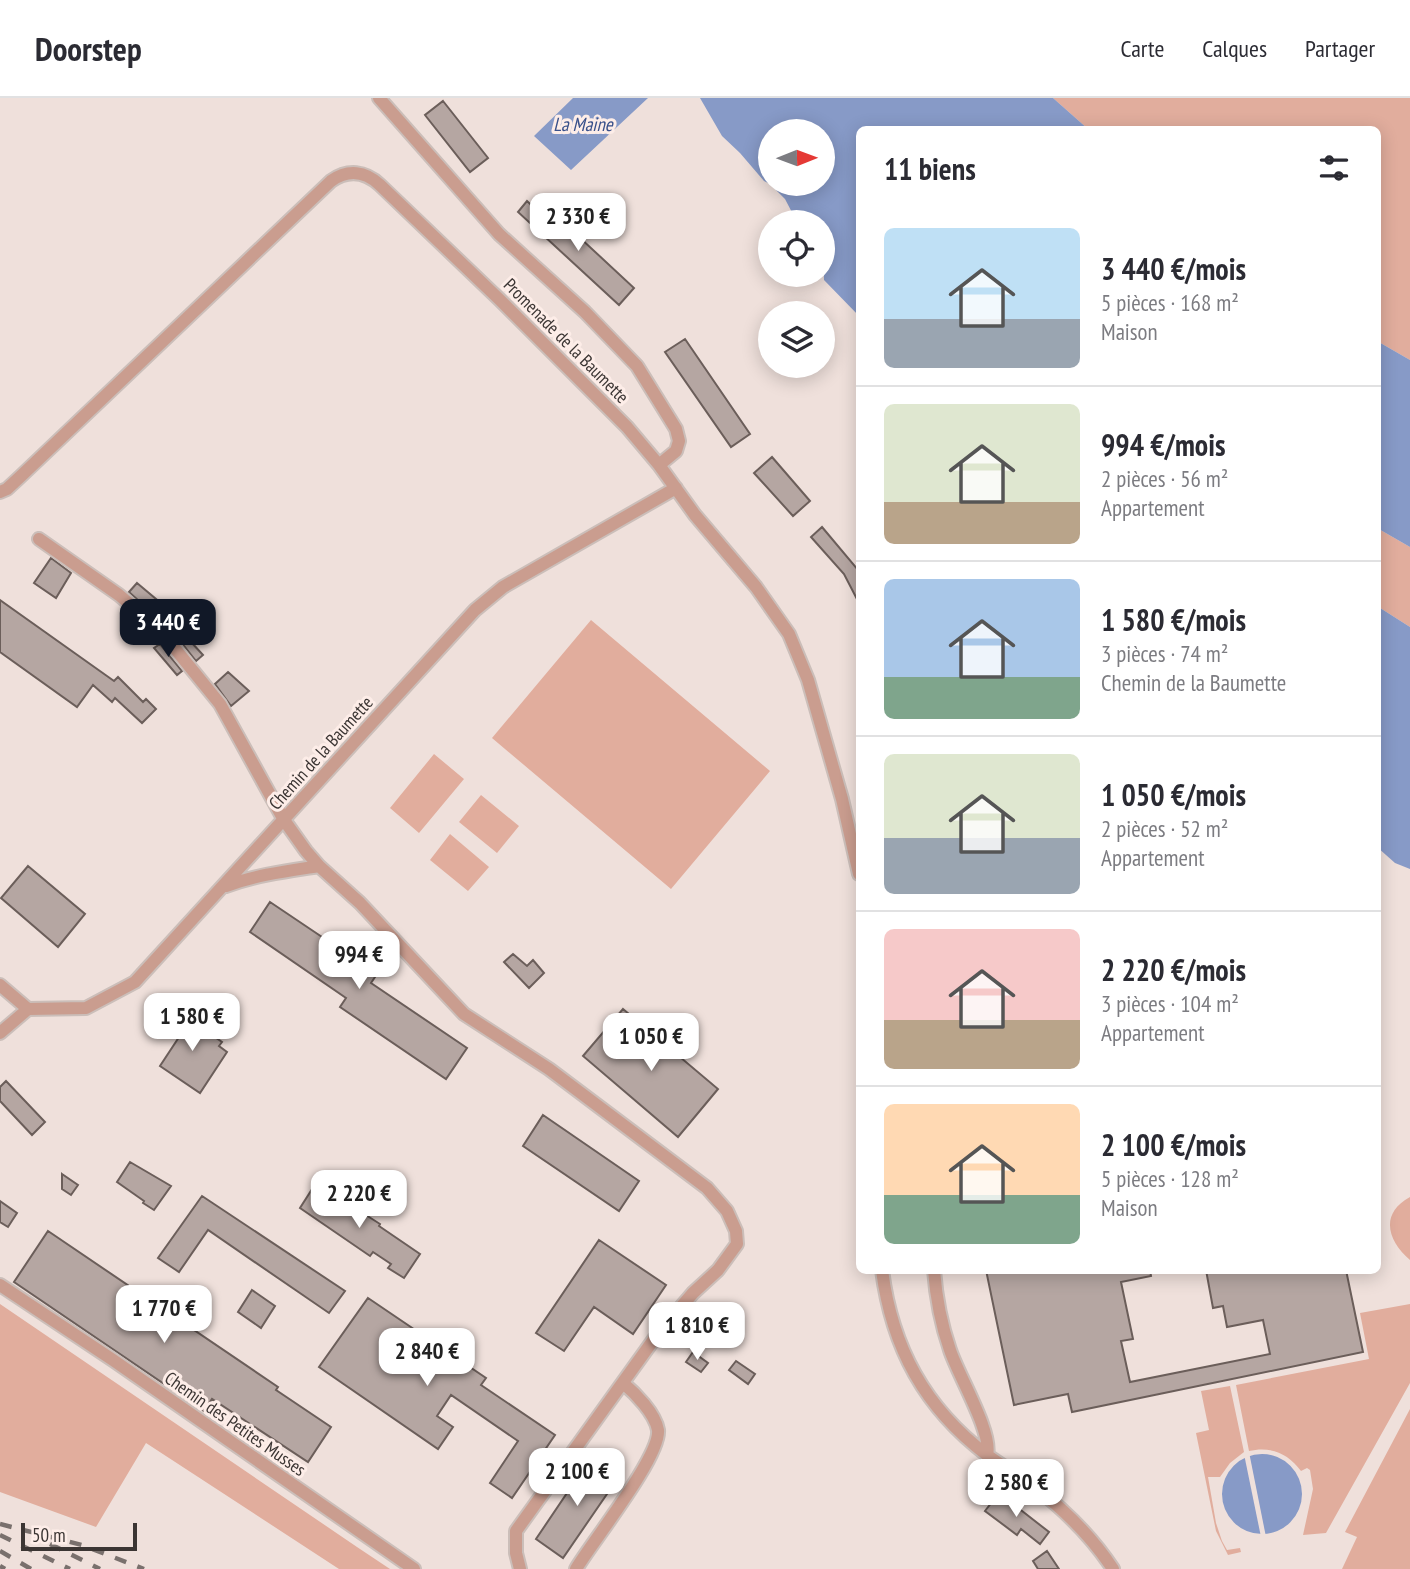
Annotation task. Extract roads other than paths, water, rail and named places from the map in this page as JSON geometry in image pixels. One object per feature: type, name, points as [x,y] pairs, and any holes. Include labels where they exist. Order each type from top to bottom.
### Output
[{"type":"street","points":[[379,98],[499,234],[585,312],[637,366],[678,435],[676,451],[659,465]]},
{"type":"street","name":"Promenade de la Baumette","points":[[4,490],[331,181],[350,172],[366,174],[380,184],[627,427],[677,488],[695,515],[756,587],[789,634],[808,680],[825,734],[856,862]]},
{"type":"street","name":"Chemin de la Baumette","points":[[28,1009],[86,1008],[135,982],[475,610],[503,587],[677,488]]},
{"type":"street","points":[[38,538],[119,595],[159,629],[220,704],[284,820],[319,866],[360,903],[464,1014],[550,1069],[706,1188],[727,1211],[736,1231],[737,1244],[718,1270],[693,1293],[657,1335],[516,1531],[516,1553],[520,1569]]},
{"type":"street","points":[[222,887],[245,879],[319,866]]},
{"type":"street","points":[[0,985],[28,1009],[0,1032]]},
{"type":"street","points":[[883,1274],[898,1338],[916,1376],[936,1408],[987,1455],[1034,1487],[1071,1517],[1114,1569]]},
{"type":"street","points":[[934,1274],[949,1348],[961,1381],[978,1412],[989,1446],[987,1455]]},
{"type":"street","name":"Chemin des Petites Musses","points":[[0,1285],[414,1569]]},
{"type":"street","points":[[576,1569],[647,1464],[657,1442],[658,1428],[640,1398],[623,1382]]},
{"type":"street","points":[[962,1434],[973,1425],[978,1412]]},
{"type":"water","name":"La Maine","points":[[573,98],[648,98],[571,170],[534,136]]},
{"type":"water","points":[[700,98],[1053,98],[1085,126],[856,126],[856,313],[831,287],[835,287],[835,210],[791,210],[782,196],[835,196],[835,119],[758,119],[758,174],[722,136]]},
{"type":"water","points":[[1381,343],[1410,360],[1410,547],[1381,530]]},
{"type":"water","points":[[1381,609],[1410,627],[1410,869],[1395,863],[1381,851]]},
{"type":"water","points":[[1262,1454],[1277,1457],[1290,1466],[1299,1479],[1302,1494],[1299,1509],[1290,1522],[1277,1531],[1262,1534],[1247,1531],[1234,1522],[1225,1509],[1222,1494],[1225,1479],[1234,1466],[1247,1457]]},
{"type":"railway","points":[[0,1524],[82,1545],[144,1569]]},
{"type":"railway","points":[[0,1535],[70,1569]]},
{"type":"railway","points":[[50,1544],[100,1569]]},
{"type":"railway","points":[[0,1551],[31,1569]]},
{"type":"railway","points":[[0,1566],[5,1569]]}]
